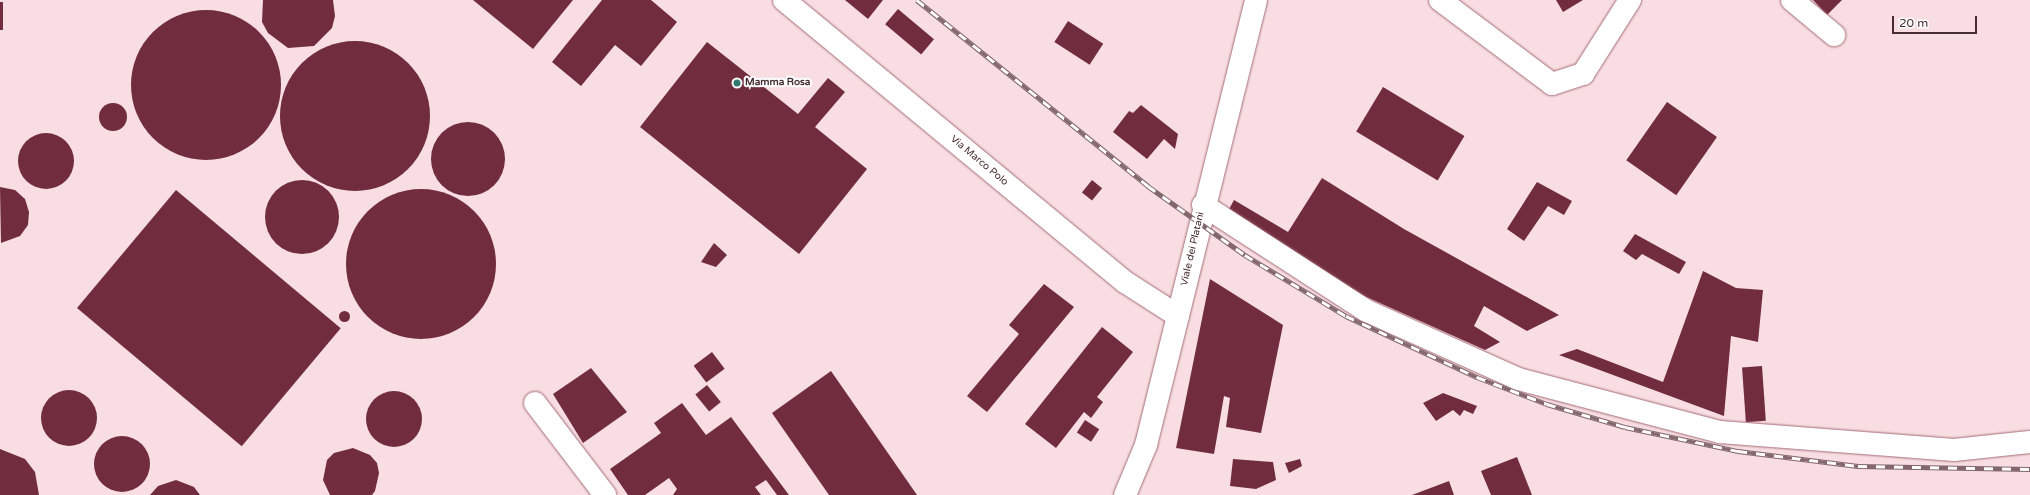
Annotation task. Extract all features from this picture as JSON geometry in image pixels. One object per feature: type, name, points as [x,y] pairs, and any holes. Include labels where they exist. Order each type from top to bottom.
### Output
[{"type":"street","name":"Via Marco Polo","points":[[784,0],[1125,282],[1178,316]]},
{"type":"street","name":"Viale dei Platani","points":[[1125,495],[1146,445],[1178,316],[1203,205],[1256,0]]},
{"type":"street","points":[[1440,0],[1552,84],[1583,74],[1630,0]]},
{"type":"street","points":[[1792,0],[1834,35]]},
{"type":"street","points":[[1203,205],[1367,312],[1518,379],[1720,432],[1954,450],[2030,442]]},
{"type":"street","points":[[535,403],[604,495]]},
{"type":"building","points":[[263,0],[333,0],[335,16],[332,28],[314,46],[288,48],[268,33],[262,22]]},
{"type":"building","points":[[473,0],[573,0],[533,49]]},
{"type":"building","points":[[602,0],[651,0],[677,22],[641,66],[615,45],[581,86],[552,62]]},
{"type":"building","points":[[845,0],[883,0],[868,19]]},
{"type":"building","points":[[1556,0],[1583,0],[1563,12]]},
{"type":"building","points":[[1813,0],[1842,0],[1827,15]]},
{"type":"building","points":[[0,2],[3,2],[3,30],[0,30]]},
{"type":"building","points":[[898,9],[934,39],[921,55],[885,24]]},
{"type":"building","points":[[199,10],[213,10],[228,13],[241,19],[254,27],[264,37],[278,63],[281,85],[280,100],[275,114],[264,133],[254,143],[228,157],[213,160],[199,160],[184,157],[171,151],[158,143],[148,133],[134,107],[131,92],[131,78],[134,63],[140,50],[148,37],[158,27],[184,13]]},
{"type":"building","points":[[1068,21],[1103,44],[1090,65],[1054,42]]},
{"type":"building","points":[[348,41],[362,41],[377,44],[390,50],[403,58],[413,68],[427,94],[430,116],[429,131],[424,145],[413,164],[403,174],[377,188],[362,191],[348,191],[333,188],[320,182],[307,174],[297,164],[283,138],[280,123],[280,109],[283,94],[289,81],[297,68],[307,58],[333,44]]},
{"type":"building","points":[[707,42],[798,114],[828,78],[845,92],[815,127],[867,169],[799,254],[640,127]]},
{"type":"building","points":[[1383,87],[1464,136],[1438,181],[1356,132]]},
{"type":"building","points":[[1667,102],[1717,137],[1676,195],[1626,160]]},
{"type":"building","points":[[113,103],[123,107],[127,117],[123,127],[113,131],[103,127],[99,117],[103,107]]},
{"type":"building","points":[[1141,105],[1178,134],[1175,149],[1164,139],[1147,159],[1113,132],[1129,111],[1133,113]]},
{"type":"building","points":[[468,122],[489,128],[499,138],[505,159],[499,180],[489,190],[468,196],[447,190],[437,180],[431,159],[437,138],[447,128]]},
{"type":"building","points":[[41,133],[51,133],[66,141],[72,150],[74,161],[72,172],[66,181],[51,189],[41,189],[30,184],[23,177],[18,166],[18,156],[23,145],[30,138]]},
{"type":"building","points":[[1322,178],[1404,229],[1559,315],[1527,331],[1484,306],[1474,326],[1500,342],[1485,350],[1364,296],[1227,213],[1234,200],[1288,232]]},
{"type":"building","points":[[302,180],[323,186],[333,196],[339,217],[333,238],[323,248],[302,254],[281,248],[271,238],[265,217],[271,196],[281,186]]},
{"type":"building","points":[[1092,180],[1102,188],[1092,201],[1082,192]]},
{"type":"building","points":[[1537,182],[1572,201],[1564,215],[1548,206],[1524,241],[1507,229]]},
{"type":"building","points":[[0,187],[15,190],[25,199],[29,212],[28,225],[20,236],[1,243]]},
{"type":"building","points":[[414,189],[428,189],[443,192],[456,198],[469,206],[479,216],[493,242],[496,264],[495,279],[490,293],[479,312],[469,322],[443,336],[428,339],[414,339],[399,336],[386,330],[373,322],[363,312],[349,286],[346,271],[346,257],[349,242],[355,229],[363,216],[373,206],[399,192]]},
{"type":"building","points":[[176,190],[341,328],[242,446],[77,308]]},
{"type":"building","points":[[1635,234],[1686,262],[1679,274],[1642,254],[1636,260],[1623,251]]},
{"type":"building","points":[[714,243],[727,255],[716,267],[701,262]]},
{"type":"building","points":[[1703,271],[1736,288],[1763,290],[1758,342],[1731,336],[1724,416],[1559,355],[1577,349],[1663,382]]},
{"type":"building","points":[[1210,279],[1283,325],[1261,433],[1226,427],[1230,398],[1224,396],[1214,454],[1176,448]]},
{"type":"building","points":[[1044,284],[1074,307],[987,412],[967,396],[1019,334],[1009,325]]},
{"type":"building","points":[[342,311],[346,311],[348,312],[348,320],[342,321],[339,318],[339,314]]},
{"type":"building","points":[[1102,327],[1133,352],[1097,397],[1103,402],[1091,418],[1084,412],[1056,448],[1025,424]]},
{"type":"building","points":[[712,352],[725,369],[706,383],[694,366]]},
{"type":"building","points":[[1762,366],[1766,421],[1746,422],[1742,367]]},
{"type":"building","points":[[591,368],[627,412],[583,443],[553,394]]},
{"type":"building","points":[[831,371],[917,495],[829,495],[772,413]]},
{"type":"building","points":[[707,385],[721,402],[709,412],[695,394]]},
{"type":"building","points":[[64,390],[74,390],[89,398],[95,407],[97,418],[95,429],[89,438],[74,446],[64,446],[53,441],[46,434],[41,423],[41,413],[46,402],[53,395]]},
{"type":"building","points":[[389,391],[399,391],[414,399],[420,408],[422,419],[420,430],[414,439],[399,447],[389,447],[378,442],[371,435],[366,424],[366,414],[371,403],[378,396]]},
{"type":"building","points":[[1443,393],[1477,406],[1473,414],[1464,410],[1460,416],[1453,410],[1436,421],[1423,403]]},
{"type":"building","points":[[682,403],[706,435],[731,417],[789,495],[777,495],[766,480],[755,487],[761,495],[673,495],[677,489],[669,478],[645,495],[628,495],[610,469],[661,433],[654,423]]},
{"type":"building","points":[[1085,420],[1099,429],[1091,442],[1077,433]]},
{"type":"building","points":[[117,436],[127,436],[142,444],[148,453],[150,464],[148,475],[142,484],[127,492],[117,492],[106,487],[99,480],[94,469],[94,459],[99,448],[106,441]]},
{"type":"building","points":[[353,448],[370,455],[377,463],[379,473],[375,491],[372,495],[330,495],[323,480],[327,460],[334,453]]},
{"type":"building","points":[[0,449],[25,459],[35,472],[39,495],[0,495]]},
{"type":"building","points":[[1517,457],[1532,495],[1491,495],[1481,471]]},
{"type":"building","points":[[1233,459],[1273,462],[1276,480],[1256,489],[1230,486]]},
{"type":"building","points":[[1300,459],[1302,466],[1289,473],[1285,463]]},
{"type":"building","points":[[176,480],[194,487],[200,495],[150,495],[158,486]]},
{"type":"building","points":[[1449,481],[1454,495],[1412,495]]},
{"type":"railway","points":[[917,0],[1148,186],[1245,255],[1346,316],[1477,377],[1547,404],[1625,427],[1738,451],[1858,466],[2030,469]]},
{"type":"place","name":"Mamma Rosa","points":[[737,83]]}]
